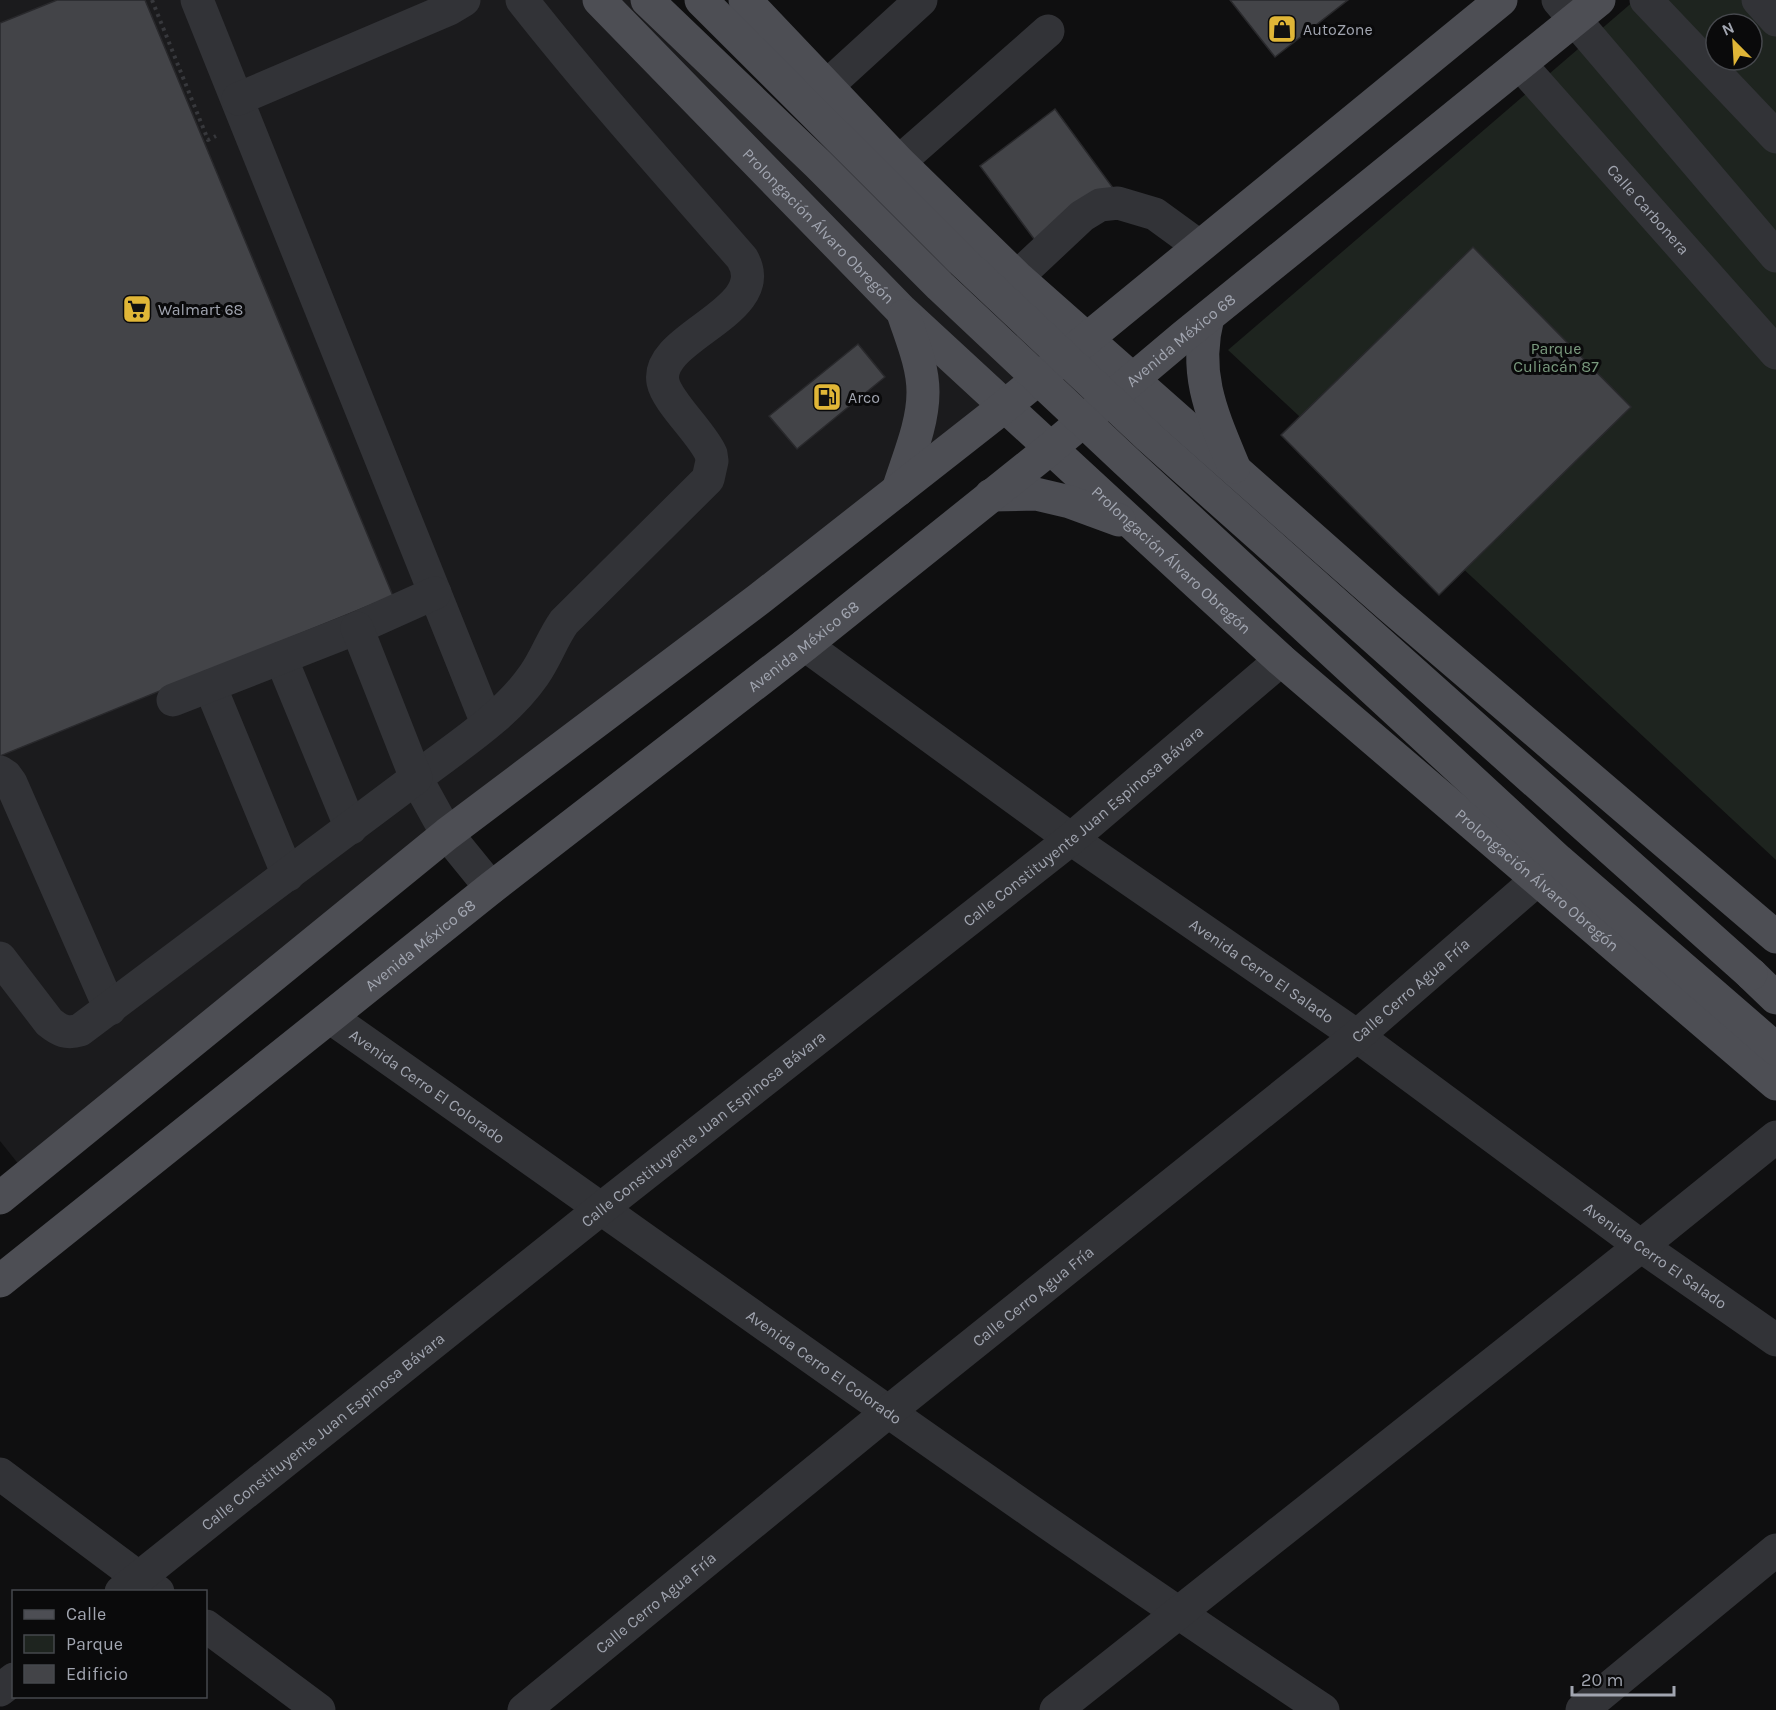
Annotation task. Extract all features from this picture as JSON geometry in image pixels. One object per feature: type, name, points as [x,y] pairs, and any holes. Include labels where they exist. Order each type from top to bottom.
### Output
[{"type":"main road","name":"Prolongación Álvaro Obregón","points":[[599,0],[902,311],[1135,526],[1281,660],[1776,1084]]},
{"type":"main road","name":"Prolongación Álvaro Obregón","points":[[647,0],[818,164],[940,286],[1083,420],[1558,860],[1776,1049]]},
{"type":"main road","points":[[701,0],[961,260],[1149,437],[1776,998]]},
{"type":"main road","points":[[0,1198],[447,834],[759,599],[1005,406],[1501,0]]},
{"type":"main road","points":[[754,3],[827,86],[899,162],[1017,277],[1388,605],[1776,937]]},
{"type":"main road","name":"Avenida México 68","points":[[0,1281],[491,888],[805,645],[1051,448],[1208,317],[1520,64],[1577,7]]},
{"type":"main road","points":[[898,490],[921,418],[923,390],[917,353],[902,311]]},
{"type":"main road","points":[[1208,317],[1202,350],[1203,372],[1212,411],[1236,471]]},
{"type":"main road","points":[[991,495],[1036,494],[1070,502],[1135,526]]},
{"type":"street","points":[[242,110],[464,0]]},
{"type":"street","points":[[0,958],[50,1022],[59,1030],[69,1033],[80,1030],[351,828],[487,723],[520,693],[536,673],[554,636],[564,622],[708,479],[712,461],[711,454],[665,388],[662,374],[669,360],[737,300],[749,281],[747,266],[556,44],[522,0]]},
{"type":"street","points":[[827,86],[921,0]]},
{"type":"street","points":[[1646,0],[1776,137]]},
{"type":"street","points":[[1758,0],[1776,20]]},
{"type":"street","points":[[1577,7],[1776,256]]},
{"type":"street","points":[[202,13],[487,723]]},
{"type":"street","points":[[899,162],[1048,31]]},
{"type":"street","name":"Calle Carbonera","points":[[1520,64],[1776,353]]},
{"type":"street","points":[[1017,277],[1082,216],[1100,205],[1118,203],[1155,214],[1199,246]]},
{"type":"street","points":[[173,700],[357,628],[435,593]]},
{"type":"street","points":[[357,628],[416,778],[447,834],[491,888]]},
{"type":"street","name":"Avenida Cerro El Salado","points":[[805,645],[1071,839],[1357,1036],[1641,1246],[1776,1340]]},
{"type":"street","points":[[281,658],[351,828]]},
{"type":"street","name":"Calle Constituyente Juan Espinosa Bávara","points":[[139,1587],[602,1208],[1071,839],[1281,660]]},
{"type":"street","points":[[210,686],[288,875]]},
{"type":"street","points":[[0,772],[11,783],[110,1009]]},
{"type":"street","name":"Calle Cerro Agua Fría","points":[[524,1710],[888,1412],[1357,1036],[1538,879]]},
{"type":"street","name":"Avenida Cerro El Colorado","points":[[331,1018],[888,1412],[1177,1613],[1323,1710]]},
{"type":"street","points":[[1056,1710],[1776,1137]]},
{"type":"street","points":[[0,1474],[139,1587]]},
{"type":"street","points":[[1582,1710],[1776,1551]]},
{"type":"street","points":[[207,1627],[320,1710]]},
{"type":"street","points":[[0,1690],[12,1681]]},
{"type":"path","points":[[152,0],[208,140],[242,110]]},
{"type":"shaded area","points":[[0,0],[647,0],[1039,380],[28,1176],[0,1141]]},
{"type":"green space","name":"Parque Culiacán 87","points":[[1635,0],[1776,0],[1776,860],[1228,350]]},
{"type":"building","name":"Walmart 68","points":[[57,0],[145,0],[393,596],[0,756],[0,23]]},
{"type":"building","name":"AutoZone","points":[[1230,0],[1348,0],[1275,57]]},
{"type":"building","points":[[1055,109],[1113,188],[1037,243],[980,166]]},
{"type":"building","points":[[1473,247],[1631,407],[1439,595],[1281,435]]},
{"type":"building","name":"Arco","points":[[858,344],[885,377],[797,449],[769,416]]},
{"type":"place","name":"AutoZone","points":[[1282,29]]},
{"type":"place","name":"Walmart 68","points":[[137,309]]},
{"type":"place","name":"Arco","points":[[827,397]]}]
